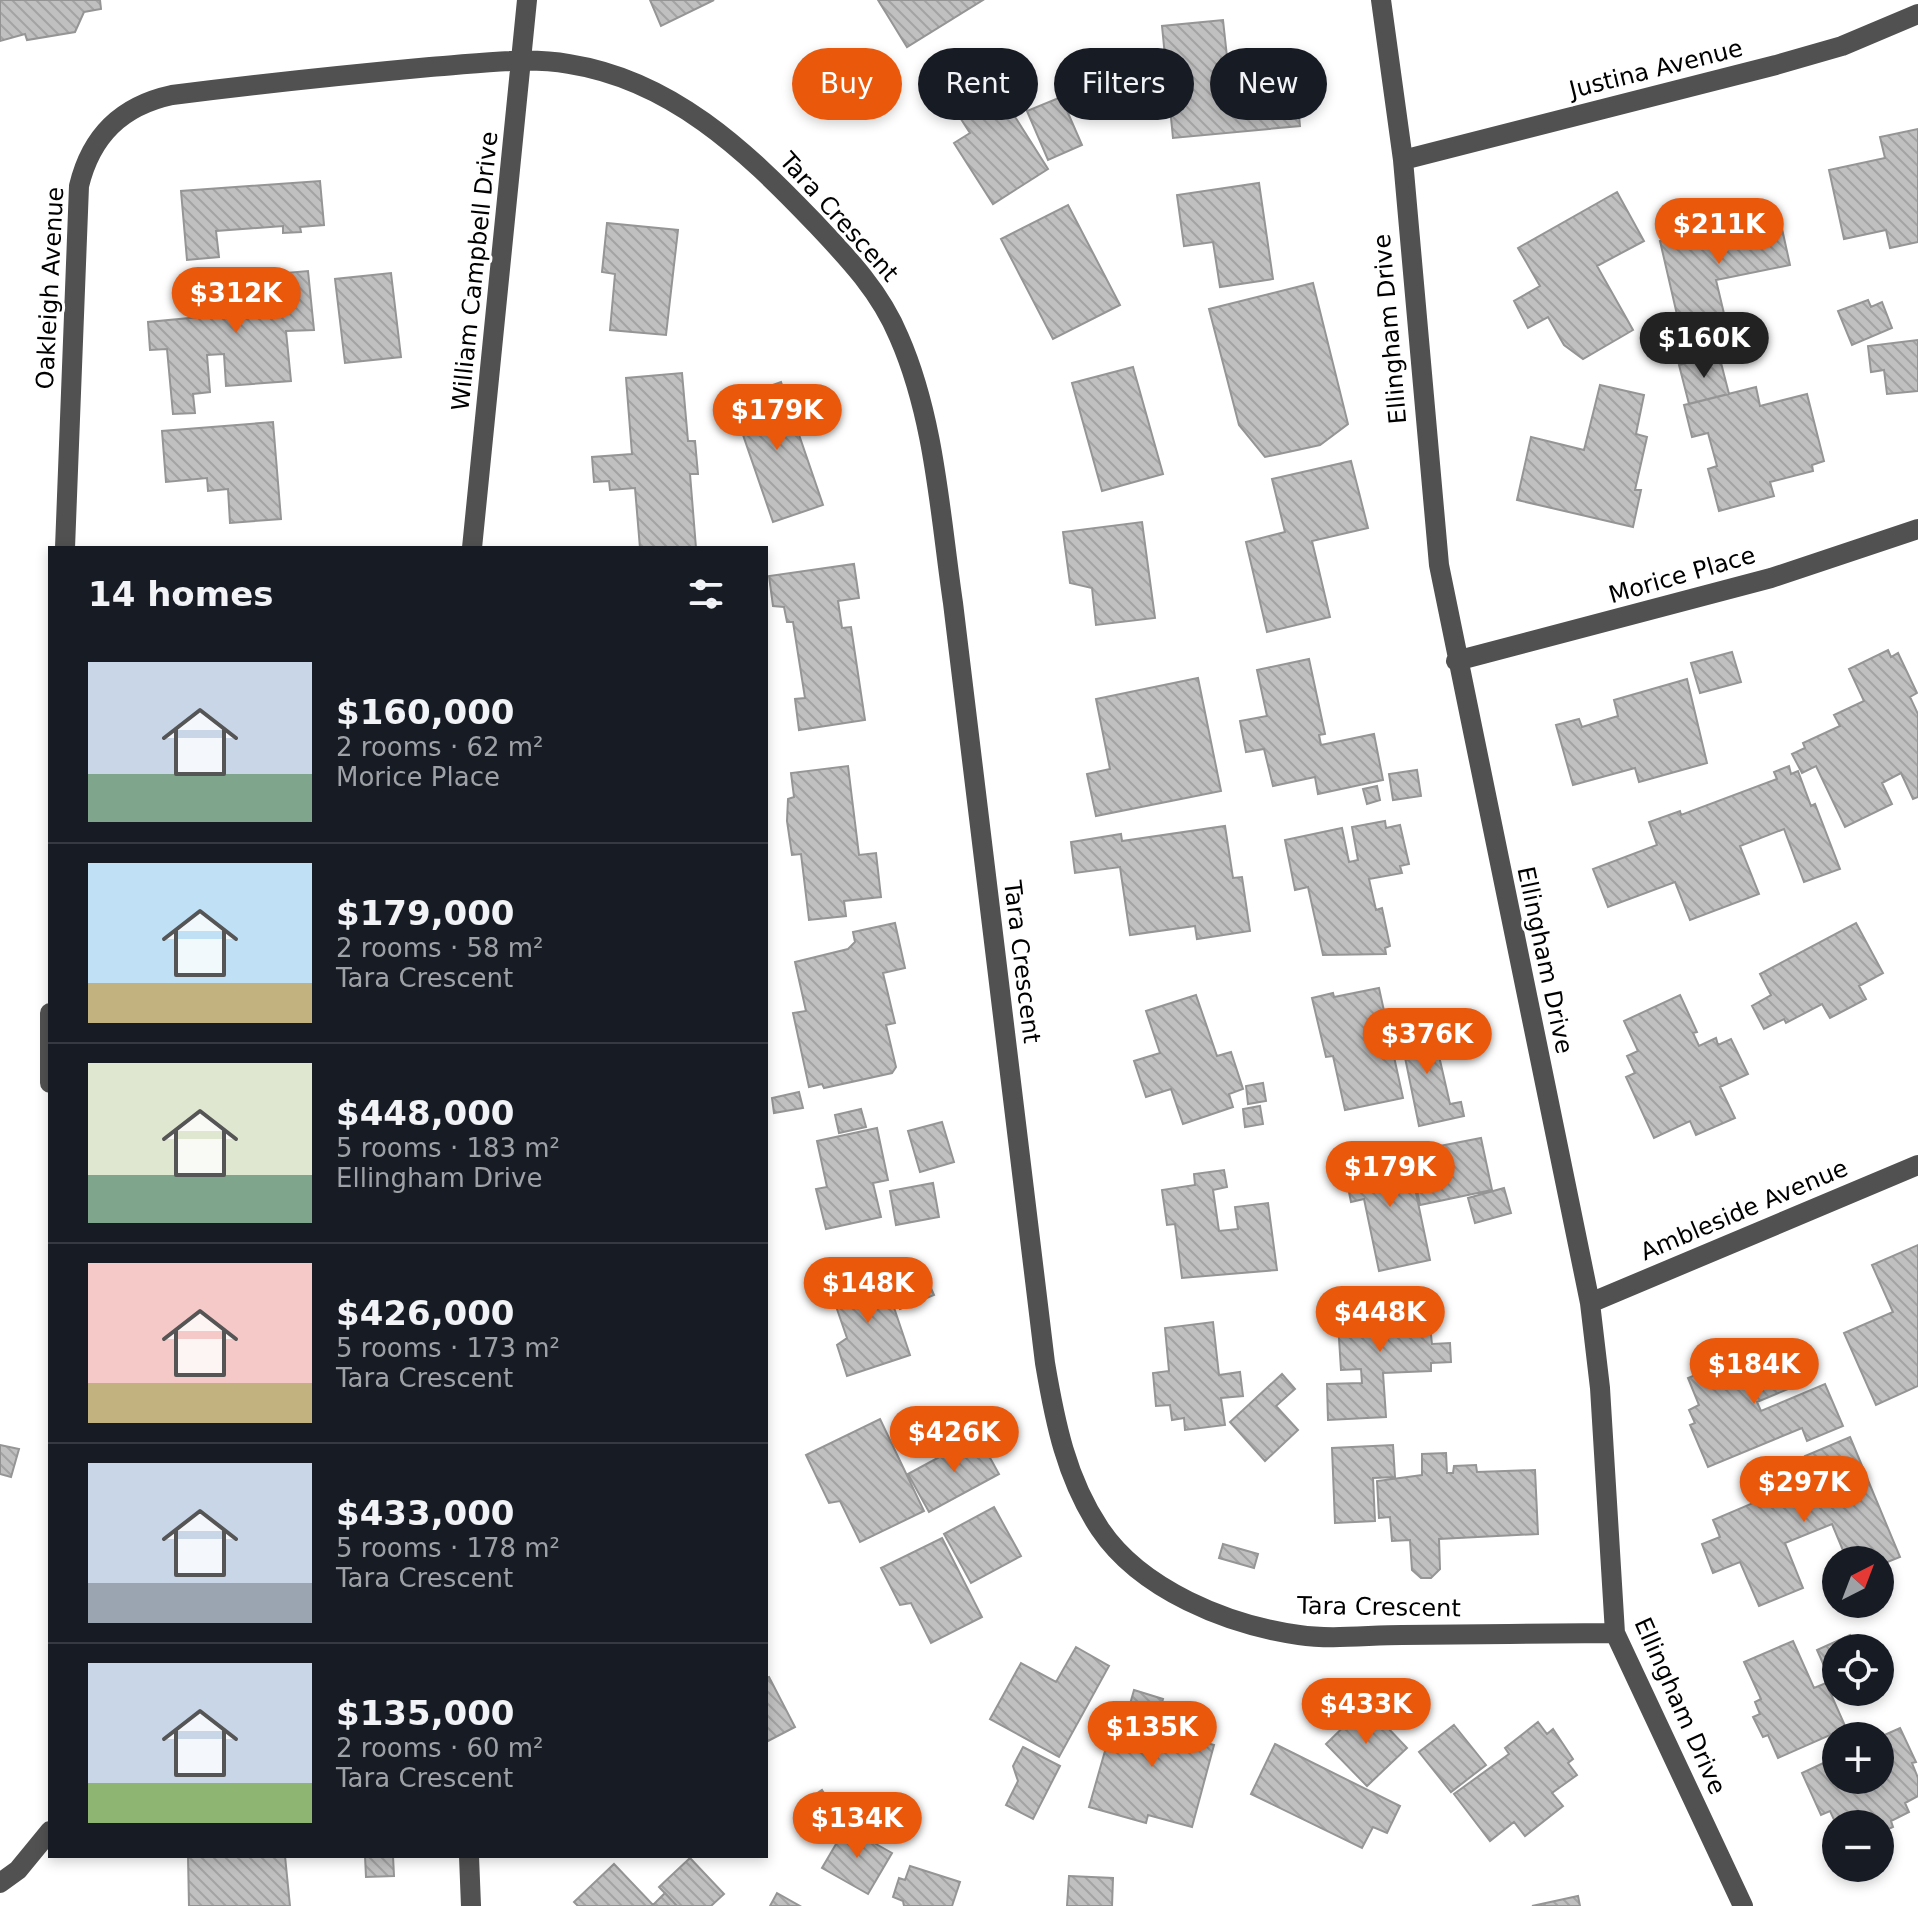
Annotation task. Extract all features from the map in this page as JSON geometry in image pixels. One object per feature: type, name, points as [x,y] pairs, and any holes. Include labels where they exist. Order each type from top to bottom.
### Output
[{"type":"street","name":"William Campbell Drive","points":[[472,546],[527,0]]},
{"type":"street","name":"Ellingham Drive","points":[[1381,0],[1403,160],[1427,460],[1439,565],[1456,661],[1590,1303],[1600,1388],[1615,1633],[1743,1906]]},
{"type":"street","name":"Justina Avenue","points":[[1403,160],[1776,65],[1842,46],[1918,14]]},
{"type":"street","name":"Oakleigh Avenue","points":[[65,546],[79,186],[93,146],[115,119],[150,100],[172,95],[360,73],[523,60]]},
{"type":"street","name":"Tara Crescent","points":[[523,60],[568,64],[615,76],[694,114],[733,142],[866,280],[900,338],[923,418],[937,492],[1045,1363],[1057,1433],[1076,1488],[1101,1531],[1132,1563],[1178,1595],[1243,1624],[1302,1636],[1615,1633]]},
{"type":"street","name":"Morice Place","points":[[1456,661],[1758,582],[1918,529]]},
{"type":"street","name":"Ambleside Avenue","points":[[1590,1303],[1918,1165]]},
{"type":"street","points":[[0,1883],[18,1870],[48,1833]]},
{"type":"street","points":[[469,1858],[471,1906]]},
{"type":"building","points":[[0,0],[100,0],[101,9],[84,12],[75,32],[27,40],[25,34],[0,41]]},
{"type":"building","points":[[650,0],[714,0],[661,26]]},
{"type":"building","points":[[878,0],[983,0],[907,47]]},
{"type":"building","points":[[1223,20],[1226,48],[1210,48],[1210,120],[1299,120],[1300,126],[1173,138],[1171,120],[1194,120],[1194,48],[1164,48],[1162,26]]},
{"type":"building","points":[[1054,100],[1054,120],[1071,120],[1082,145],[1048,160],[1031,120],[1038,120],[1038,106]]},
{"type":"building","points":[[962,120],[1017,120],[1048,169],[993,204],[954,143],[970,133]]},
{"type":"building","points":[[1918,129],[1918,242],[1890,248],[1886,230],[1844,239],[1829,170],[1885,158],[1880,137]]},
{"type":"building","points":[[320,181],[324,225],[300,227],[301,232],[283,233],[283,226],[216,231],[219,257],[187,260],[181,191]]},
{"type":"building","points":[[1259,183],[1273,279],[1220,287],[1213,242],[1184,246],[1177,195]]},
{"type":"building","points":[[1617,192],[1644,241],[1597,266],[1633,330],[1583,359],[1564,345],[1548,317],[1528,328],[1514,301],[1540,286],[1518,248]]},
{"type":"building","points":[[1068,205],[1120,305],[1053,339],[1001,239]]},
{"type":"building","points":[[1779,215],[1790,265],[1716,280],[1726,322],[1681,332],[1660,241]]},
{"type":"building","points":[[607,223],[678,230],[666,335],[610,330],[615,274],[602,272]]},
{"type":"building","points":[[308,271],[314,330],[286,331],[291,381],[226,386],[224,354],[207,355],[210,392],[193,394],[195,413],[173,414],[167,349],[150,350],[148,322],[200,317],[200,312],[219,311],[216,279]]},
{"type":"building","points":[[391,273],[401,357],[345,363],[335,279]]},
{"type":"building","points":[[1313,283],[1348,424],[1320,445],[1265,457],[1239,425],[1209,309]]},
{"type":"building","points":[[1868,300],[1871,307],[1882,302],[1892,328],[1852,345],[1838,311]]},
{"type":"building","points":[[1918,340],[1918,391],[1887,394],[1884,370],[1871,372],[1868,346]]},
{"type":"building","points":[[1719,355],[1729,394],[1689,404],[1679,365]]},
{"type":"building","points":[[1133,367],[1163,474],[1102,491],[1072,383]]},
{"type":"building","points":[[682,373],[688,441],[695,441],[698,474],[690,474],[696,546],[640,546],[635,488],[610,490],[609,481],[594,482],[592,457],[632,454],[626,378]]},
{"type":"building","points":[[781,382],[823,505],[773,522],[731,400]]},
{"type":"building","points":[[1600,385],[1644,395],[1636,434],[1647,437],[1635,490],[1641,490],[1633,527],[1517,500],[1531,437],[1584,450]]},
{"type":"building","points":[[1756,387],[1760,406],[1807,394],[1824,461],[1812,465],[1813,471],[1770,482],[1774,496],[1719,511],[1708,469],[1717,466],[1708,433],[1692,437],[1684,405]]},
{"type":"building","points":[[273,422],[281,519],[230,523],[228,489],[208,491],[207,478],[166,482],[162,431]]},
{"type":"building","points":[[1351,461],[1368,528],[1312,541],[1330,617],[1267,632],[1246,542],[1285,532],[1272,479]]},
{"type":"building","points":[[1142,522],[1155,618],[1096,625],[1092,588],[1070,583],[1063,532]]},
{"type":"building","points":[[854,564],[859,598],[838,601],[842,628],[851,627],[865,720],[799,730],[795,699],[805,698],[793,622],[787,622],[784,607],[773,606],[769,576]]},
{"type":"building","points":[[1888,650],[1891,657],[1898,653],[1917,693],[1910,697],[1918,714],[1918,797],[1913,799],[1901,773],[1882,783],[1892,804],[1845,827],[1816,766],[1802,773],[1792,754],[1805,748],[1803,743],[1840,726],[1834,715],[1864,701],[1849,669]]},
{"type":"building","points":[[1732,652],[1741,682],[1700,693],[1691,663]]},
{"type":"building","points":[[1309,659],[1325,734],[1319,735],[1321,745],[1374,734],[1383,780],[1318,794],[1315,777],[1273,786],[1264,749],[1246,752],[1240,721],[1267,716],[1257,670]]},
{"type":"building","points":[[1198,678],[1221,791],[1096,816],[1087,774],[1110,769],[1096,699]]},
{"type":"building","points":[[1687,679],[1707,763],[1639,782],[1635,768],[1573,785],[1556,725],[1579,719],[1582,727],[1618,716],[1614,700]]},
{"type":"building","points":[[848,766],[859,855],[876,853],[881,897],[844,901],[846,916],[809,920],[801,854],[792,855],[787,821],[788,799],[794,797],[791,773]]},
{"type":"building","points":[[1789,766],[1791,774],[1798,771],[1811,806],[1815,804],[1840,869],[1804,882],[1784,829],[1740,846],[1759,894],[1690,920],[1675,882],[1608,907],[1593,869],[1657,845],[1649,822],[1680,811],[1681,815],[1777,779],[1774,772]]},
{"type":"building","points":[[1417,770],[1421,796],[1393,800],[1389,774]]},
{"type":"building","points":[[1377,786],[1380,800],[1367,804],[1363,789]]},
{"type":"building","points":[[1385,821],[1386,828],[1400,825],[1409,864],[1400,866],[1402,873],[1369,879],[1376,910],[1382,908],[1390,946],[1385,948],[1386,954],[1323,955],[1308,887],[1295,890],[1285,840],[1342,828],[1349,862],[1358,860],[1352,827]]},
{"type":"building","points":[[1225,826],[1233,878],[1242,877],[1250,931],[1197,939],[1195,926],[1130,935],[1120,867],[1075,873],[1071,842],[1121,834],[1122,841]]},
{"type":"building","points":[[895,923],[905,968],[883,973],[895,1023],[886,1025],[896,1067],[892,1073],[824,1088],[822,1084],[809,1087],[793,1013],[806,1011],[795,962],[848,949],[855,942],[853,932]]},
{"type":"building","points":[[1856,923],[1883,973],[1859,986],[1866,999],[1830,1018],[1822,1004],[1786,1023],[1784,1019],[1764,1029],[1752,1006],[1771,995],[1760,974]]},
{"type":"building","points":[[1379,988],[1403,1098],[1345,1110],[1333,1056],[1326,1057],[1312,998]]},
{"type":"building","points":[[1196,995],[1217,1056],[1231,1052],[1243,1089],[1229,1094],[1233,1107],[1183,1124],[1171,1089],[1146,1097],[1134,1061],[1160,1053],[1146,1011]]},
{"type":"building","points":[[1680,995],[1697,1032],[1693,1033],[1699,1046],[1716,1038],[1718,1045],[1731,1039],[1748,1074],[1720,1087],[1735,1118],[1696,1135],[1690,1121],[1654,1138],[1626,1077],[1635,1073],[1627,1056],[1638,1051],[1624,1021]]},
{"type":"building","points":[[1431,1021],[1450,1104],[1461,1102],[1464,1116],[1419,1126],[1399,1028]]},
{"type":"building","points":[[1263,1083],[1266,1101],[1248,1104],[1246,1086]]},
{"type":"building","points":[[799,1092],[803,1108],[774,1113],[772,1098]]},
{"type":"building","points":[[1260,1106],[1263,1124],[1245,1127],[1243,1109]]},
{"type":"building","points":[[861,1109],[866,1127],[839,1133],[835,1115]]},
{"type":"building","points":[[942,1122],[954,1162],[920,1172],[908,1131]]},
{"type":"building","points":[[877,1128],[888,1180],[873,1183],[881,1217],[826,1229],[816,1189],[827,1187],[817,1141]]},
{"type":"building","points":[[1481,1138],[1492,1190],[1420,1205],[1410,1156],[1420,1154],[1419,1150]]},
{"type":"building","points":[[1407,1150],[1430,1260],[1379,1271],[1364,1199],[1351,1202],[1344,1168],[1359,1165],[1358,1160]]},
{"type":"building","points":[[1224,1170],[1227,1187],[1213,1190],[1219,1231],[1238,1229],[1235,1207],[1268,1203],[1277,1270],[1182,1278],[1175,1224],[1167,1225],[1162,1190],[1195,1185],[1194,1174]]},
{"type":"building","points":[[933,1183],[939,1217],[896,1225],[890,1191]]},
{"type":"building","points":[[1504,1188],[1511,1213],[1475,1223],[1468,1198]]},
{"type":"building","points":[[1918,1245],[1918,1386],[1876,1405],[1844,1333],[1893,1312],[1872,1265]]},
{"type":"building","points":[[921,1265],[934,1295],[900,1309],[888,1279]]},
{"type":"building","points":[[882,1272],[910,1355],[847,1376],[837,1345],[847,1338],[830,1289]]},
{"type":"building","points":[[1408,1293],[1410,1327],[1430,1326],[1432,1344],[1450,1343],[1451,1362],[1431,1363],[1431,1371],[1383,1373],[1386,1417],[1328,1420],[1327,1384],[1362,1383],[1361,1369],[1341,1370],[1338,1323],[1356,1322],[1354,1296]]},
{"type":"building","points":[[1213,1322],[1219,1375],[1240,1372],[1243,1396],[1221,1398],[1225,1425],[1185,1430],[1184,1418],[1172,1420],[1170,1405],[1156,1406],[1153,1373],[1169,1371],[1165,1328]]},
{"type":"building","points":[[1775,1342],[1793,1387],[1757,1402],[1761,1411],[1825,1384],[1843,1426],[1807,1441],[1802,1428],[1708,1467],[1690,1425],[1695,1423],[1689,1410],[1699,1405],[1688,1378]]},
{"type":"building","points":[[1282,1374],[1295,1389],[1276,1406],[1298,1430],[1265,1461],[1230,1422]]},
{"type":"building","points":[[880,1419],[924,1511],[860,1542],[840,1501],[829,1503],[806,1455]]},
{"type":"building","points":[[978,1436],[999,1474],[929,1512],[908,1474]]},
{"type":"building","points":[[1850,1437],[1900,1557],[1894,1559],[1894,1546],[1841,1546],[1832,1524],[1785,1543],[1803,1588],[1759,1606],[1740,1562],[1713,1573],[1702,1544],[1720,1537],[1713,1520],[1814,1477],[1805,1456]]},
{"type":"building","points":[[0,1445],[19,1449],[11,1477],[0,1474]]},
{"type":"building","points":[[1393,1445],[1395,1477],[1373,1478],[1375,1521],[1335,1523],[1332,1448]]},
{"type":"building","points":[[1446,1453],[1447,1473],[1453,1473],[1454,1466],[1476,1465],[1477,1472],[1535,1470],[1538,1534],[1439,1539],[1440,1569],[1431,1578],[1421,1578],[1412,1570],[1410,1540],[1392,1541],[1390,1517],[1379,1518],[1377,1481],[1422,1475],[1422,1454]]},
{"type":"building","points":[[994,1507],[1021,1556],[971,1583],[944,1534]]},
{"type":"building","points":[[942,1538],[982,1617],[931,1643],[911,1603],[900,1605],[881,1568]]},
{"type":"building","points":[[1223,1544],[1258,1554],[1254,1568],[1219,1558]]},
{"type":"building","points":[[1793,1641],[1814,1688],[1822,1685],[1822,1706],[1836,1706],[1843,1722],[1822,1722],[1822,1739],[1778,1758],[1768,1735],[1763,1737],[1753,1717],[1760,1714],[1755,1702],[1761,1699],[1744,1662]]},
{"type":"building","points":[[1076,1647],[1109,1666],[1059,1757],[990,1719],[1021,1663],[1056,1682]]},
{"type":"building","points":[[768,1677],[795,1727],[768,1741]]},
{"type":"building","points":[[1134,1690],[1163,1699],[1155,1729],[1214,1745],[1192,1827],[1148,1815],[1146,1823],[1089,1807],[1107,1744],[1118,1747]]},
{"type":"building","points":[[1366,1705],[1407,1748],[1367,1786],[1326,1744]]},
{"type":"building","points":[[1538,1722],[1547,1734],[1553,1729],[1573,1759],[1568,1763],[1577,1775],[1552,1793],[1563,1806],[1525,1836],[1514,1822],[1490,1841],[1454,1794],[1509,1754],[1505,1748]]},
{"type":"building","points":[[1454,1725],[1486,1765],[1451,1792],[1419,1752]]},
{"type":"building","points":[[1900,1728],[1916,1762],[1912,1763],[1918,1778],[1918,1796],[1905,1803],[1909,1812],[1894,1820],[1894,1810],[1822,1810],[1821,1815],[1802,1773],[1822,1764],[1822,1794],[1894,1794],[1894,1731]]},
{"type":"building","points":[[1275,1744],[1400,1806],[1387,1833],[1373,1827],[1362,1848],[1251,1794]]},
{"type":"building","points":[[1023,1747],[1060,1766],[1033,1819],[1006,1805],[1018,1781],[1013,1766]]},
{"type":"building","points":[[822,1790],[831,1804],[815,1814],[807,1800]]},
{"type":"building","points":[[846,1827],[892,1853],[868,1894],[822,1868]]},
{"type":"building","points":[[188,1858],[285,1858],[290,1906],[189,1906]]},
{"type":"building","points":[[365,1858],[393,1858],[394,1876],[366,1877]]},
{"type":"building","points":[[690,1858],[724,1894],[711,1906],[677,1906],[659,1887]]},
{"type":"building","points":[[614,1864],[653,1905],[665,1893],[677,1906],[578,1906],[574,1902]]},
{"type":"building","points":[[910,1866],[960,1882],[952,1906],[904,1906],[903,1901],[893,1897],[899,1878],[905,1880]]},
{"type":"building","points":[[1069,1876],[1113,1878],[1112,1906],[1067,1906]]},
{"type":"building","points":[[777,1893],[800,1906],[770,1906]]},
{"type":"building","points":[[1578,1896],[1580,1906],[1532,1906]]}]
